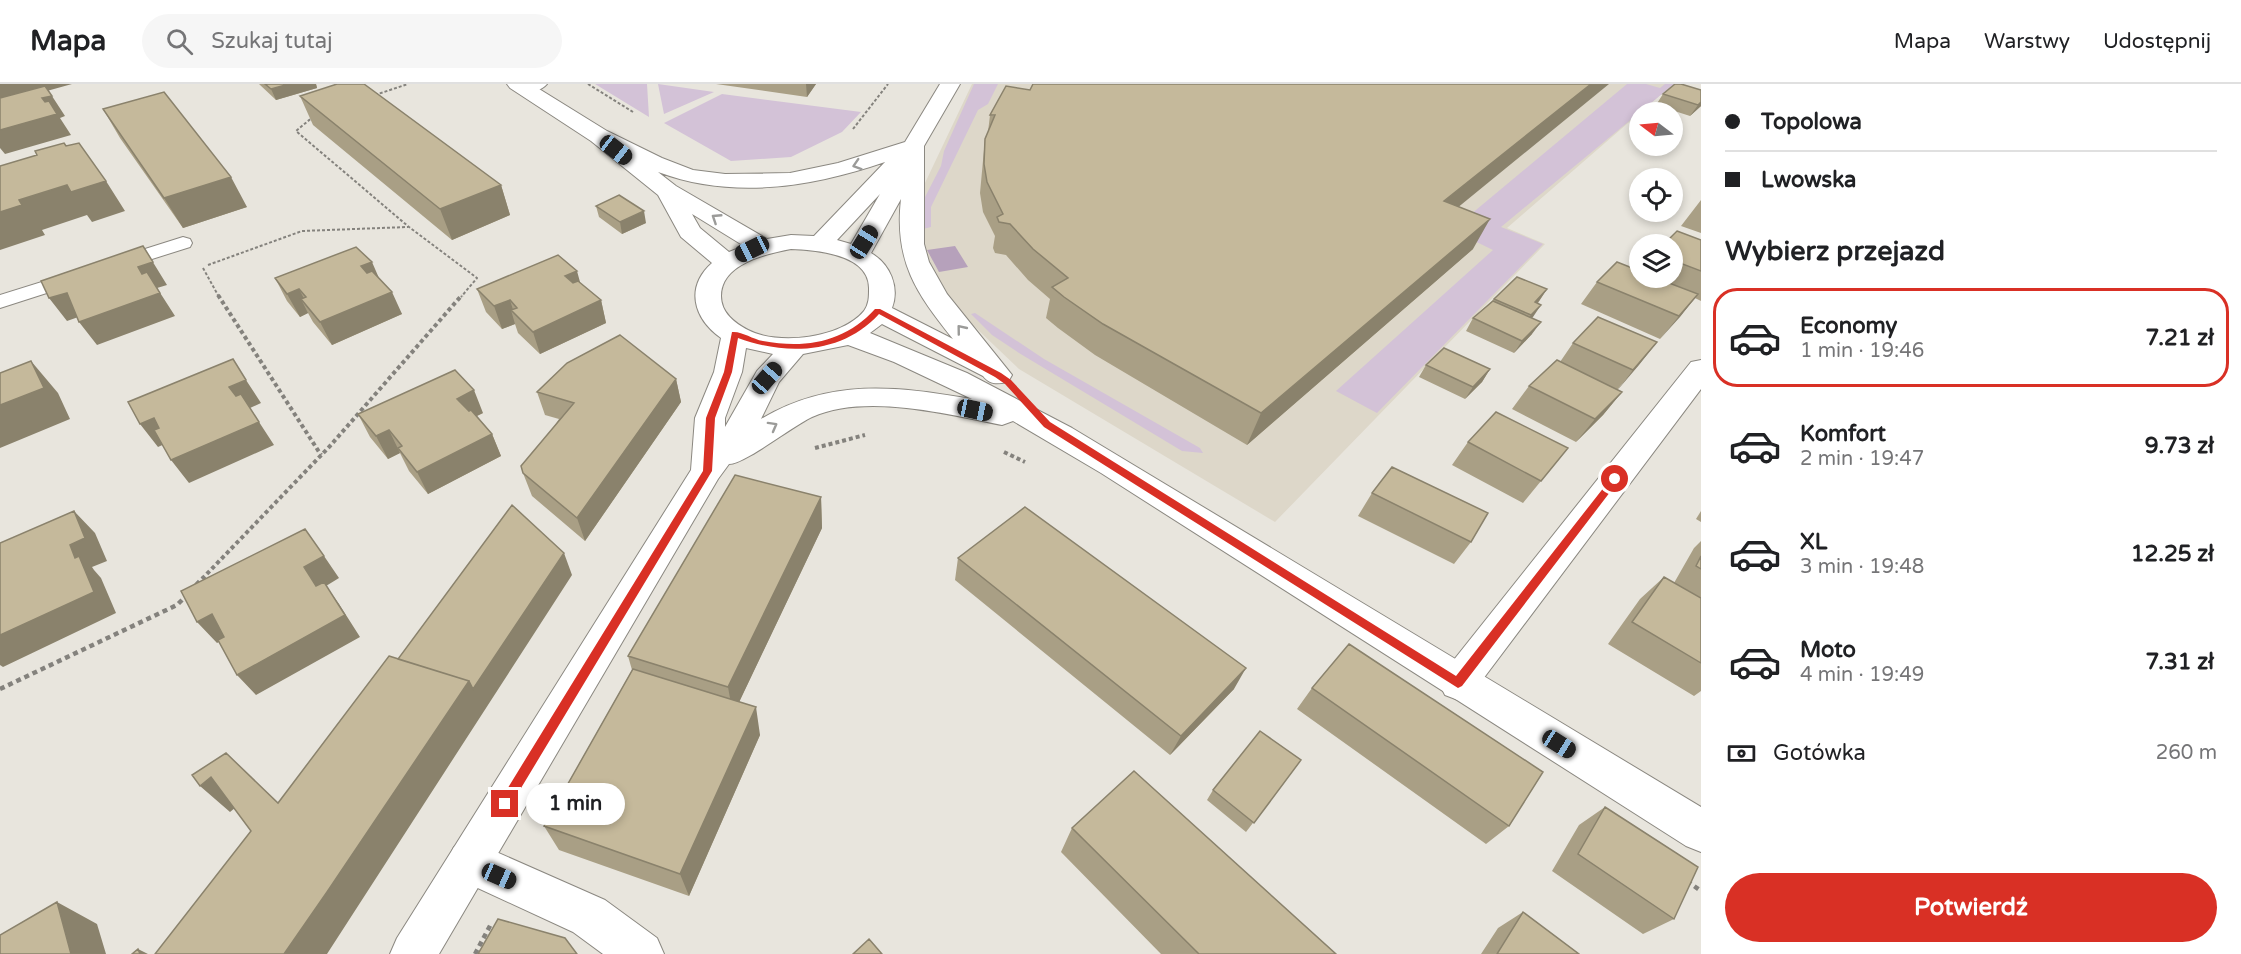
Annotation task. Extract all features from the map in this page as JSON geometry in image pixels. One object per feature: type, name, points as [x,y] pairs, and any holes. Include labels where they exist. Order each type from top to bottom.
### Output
[{"type":"street","points":[[857,255],[898,183],[913,147],[950,84]]},
{"type":"street","points":[[527,86],[599,136],[669,191],[762,247]]},
{"type":"street","points":[[599,136],[654,163],[689,176],[725,181],[790,180],[843,169],[913,147]]},
{"type":"street","points":[[821,243],[913,147]]},
{"type":"street","points":[[913,147],[916,165],[912,243],[923,278],[998,375]]},
{"type":"street","points":[[669,191],[690,231],[727,263]]},
{"type":"street","points":[[791,242],[821,243],[857,255],[874,268],[881,279],[884,291],[878,310],[863,327],[815,345],[795,346],[758,343],[735,334],[717,321],[708,305],[708,288],[716,273],[727,263],[752,249],[791,242]]},
{"type":"street","points":[[878,310],[998,375],[1008,382],[1047,425]]},
{"type":"street","points":[[707,471],[710,418],[728,372],[735,334]]},
{"type":"street","points":[[848,334],[895,350],[1047,425],[1458,683],[1701,831]]},
{"type":"street","points":[[413,954],[707,471],[743,424],[767,378],[795,346]]},
{"type":"street","points":[[1458,683],[1701,369]]},
{"type":"street","points":[[707,471],[770,426],[815,405],[843,399],[932,401],[1047,425]]},
{"type":"street","points":[[469,862],[589,916],[641,954]]},
{"type":"lane","points":[[0,302],[183,243]]},
{"type":"path","points":[[367,98],[408,84]]},
{"type":"path","points":[[0,689],[177,605],[321,455],[477,278],[409,227],[296,131],[315,115]]},
{"type":"path","points":[[321,455],[231,318],[202,267],[302,231],[409,227]]},
{"type":"path","points":[[805,453],[815,448],[873,434]]},
{"type":"path","points":[[999,450],[1029,464]]},
{"type":"path","points":[[1681,878],[1701,891]]},
{"type":"path","points":[[475,954],[514,882]]},
{"type":"shaded area","points":[[595,84],[647,84],[649,117]]},
{"type":"shaded area","points":[[658,84],[714,92],[664,114]]},
{"type":"shaded area","points":[[972,84],[1673,84],[1652,102],[1629,102],[1629,122],[1507,228],[1545,244],[1275,522],[1019,369],[933,287],[915,204]]},
{"type":"shaded area","points":[[974,84],[998,84],[988,104],[978,110],[931,207],[931,227],[923,229],[923,201],[941,166],[944,151]]},
{"type":"shaded area","points":[[1627,84],[1646,84],[1660,88],[1665,84],[1674,84],[1652,102],[1629,102],[1629,121],[1501,227],[1543,244],[1377,413],[1336,391],[1493,250],[1452,230]]},
{"type":"shaded area","points":[[722,94],[861,112],[842,132],[791,157],[731,161],[664,123]]},
{"type":"shaded area","points":[[955,246],[968,267],[939,272],[927,250]]},
{"type":"shaded area","points":[[975,313],[1044,359],[1200,448],[1203,453],[1182,451],[1019,353],[992,335],[971,314]]},
{"type":"building","points":[[265,84],[289,84],[271,89]]},
{"type":"building","points":[[337,84],[364,84],[501,185],[440,209],[300,96]]},
{"type":"building","points":[[1033,84],[1591,84],[1444,201],[1490,219],[1261,413],[1103,324],[1064,297],[1052,287],[1068,278],[1033,249],[1010,224],[999,222],[997,217],[1003,214],[987,182],[984,164],[985,139],[995,115],[990,115],[1006,86],[1030,90]]},
{"type":"building","points":[[1675,84],[1701,90],[1701,102],[1698,105],[1663,94]]},
{"type":"building","points":[[45,86],[52,96],[42,98],[45,102],[49,101],[57,114],[0,130],[0,98]]},
{"type":"building","points":[[164,92],[231,177],[164,198],[103,109]]},
{"type":"building","points":[[64,143],[66,146],[79,143],[106,181],[71,192],[67,185],[19,200],[22,205],[0,212],[0,166],[37,155],[35,151]]},
{"type":"building","points":[[619,195],[644,211],[620,222],[596,206]]},
{"type":"building","points":[[1677,231],[1701,240],[1701,271],[1683,264],[1683,234],[1674,234]]},
{"type":"building","points":[[143,246],[153,262],[138,267],[142,274],[147,272],[160,293],[79,322],[67,293],[49,298],[41,281]]},
{"type":"building","points":[[356,247],[372,262],[361,266],[367,273],[372,271],[392,292],[320,322],[301,299],[306,297],[299,289],[287,294],[275,278]]},
{"type":"building","points":[[558,255],[577,271],[565,276],[573,283],[578,281],[601,300],[533,332],[511,310],[517,308],[510,300],[494,306],[477,289]]},
{"type":"building","points":[[1617,262],[1629,267],[1629,288],[1682,288],[1698,294],[1679,316],[1597,282]]},
{"type":"building","points":[[1517,277],[1547,289],[1535,302],[1541,305],[1531,315],[1494,299]]},
{"type":"building","points":[[1493,301],[1541,322],[1522,341],[1473,318]]},
{"type":"building","points":[[1598,317],[1657,342],[1633,370],[1573,343]]},
{"type":"building","points":[[620,335],[676,379],[577,518],[523,473],[521,466],[574,403],[537,392],[567,363]]},
{"type":"building","points":[[1444,348],[1490,369],[1473,387],[1426,365]]},
{"type":"building","points":[[233,359],[246,380],[229,387],[236,396],[241,394],[259,422],[171,460],[154,430],[159,428],[154,418],[140,424],[128,402]]},
{"type":"building","points":[[1557,360],[1622,392],[1595,419],[1529,386]]},
{"type":"building","points":[[31,361],[44,388],[0,405],[0,373]]},
{"type":"building","points":[[455,370],[474,390],[457,399],[469,411],[471,410],[492,434],[417,472],[398,448],[402,446],[389,430],[376,436],[358,414]]},
{"type":"building","points":[[1496,412],[1568,448],[1541,481],[1468,442]]},
{"type":"building","points":[[1392,467],[1488,513],[1471,542],[1372,493]]},
{"type":"building","points":[[735,475],[821,497],[728,687],[628,656]]},
{"type":"building","points":[[512,505],[564,553],[473,689],[469,681],[398,659]]},
{"type":"building","points":[[1025,507],[1246,668],[1181,736],[958,558]]},
{"type":"building","points":[[74,511],[85,538],[70,545],[75,558],[79,556],[94,592],[0,635],[0,543]]},
{"type":"building","points":[[305,529],[324,556],[304,567],[316,586],[324,582],[345,615],[237,675],[218,640],[224,637],[212,614],[197,622],[181,591]]},
{"type":"building","points":[[1701,556],[1701,569],[1696,566]]},
{"type":"building","points":[[1664,577],[1701,598],[1701,663],[1632,622]]},
{"type":"building","points":[[1349,644],[1543,772],[1509,826],[1312,688]]},
{"type":"building","points":[[389,656],[469,681],[284,954],[155,954],[251,831],[211,777],[200,786],[192,775],[226,753],[278,803]]},
{"type":"building","points":[[633,669],[756,707],[680,874],[544,826]]},
{"type":"building","points":[[1260,731],[1301,760],[1254,823],[1213,790]]},
{"type":"building","points":[[1134,771],[1336,954],[1199,954],[1072,828]]},
{"type":"building","points":[[1605,807],[1698,867],[1674,919],[1578,854]]},
{"type":"building","points":[[57,902],[71,954],[0,954],[0,935]]},
{"type":"building","points":[[1523,912],[1579,954],[1497,954]]},
{"type":"building","points":[[498,919],[565,938],[577,954],[478,954]]},
{"type":"building","points":[[869,939],[882,954],[853,954]]},
{"type":"route","points":[[505,804],[707,471],[710,418],[728,372],[735,334],[758,343],[786,347],[815,345],[842,338],[863,327],[878,310],[998,375],[1008,382],[1047,425],[1458,683],[1615,479]]}]
